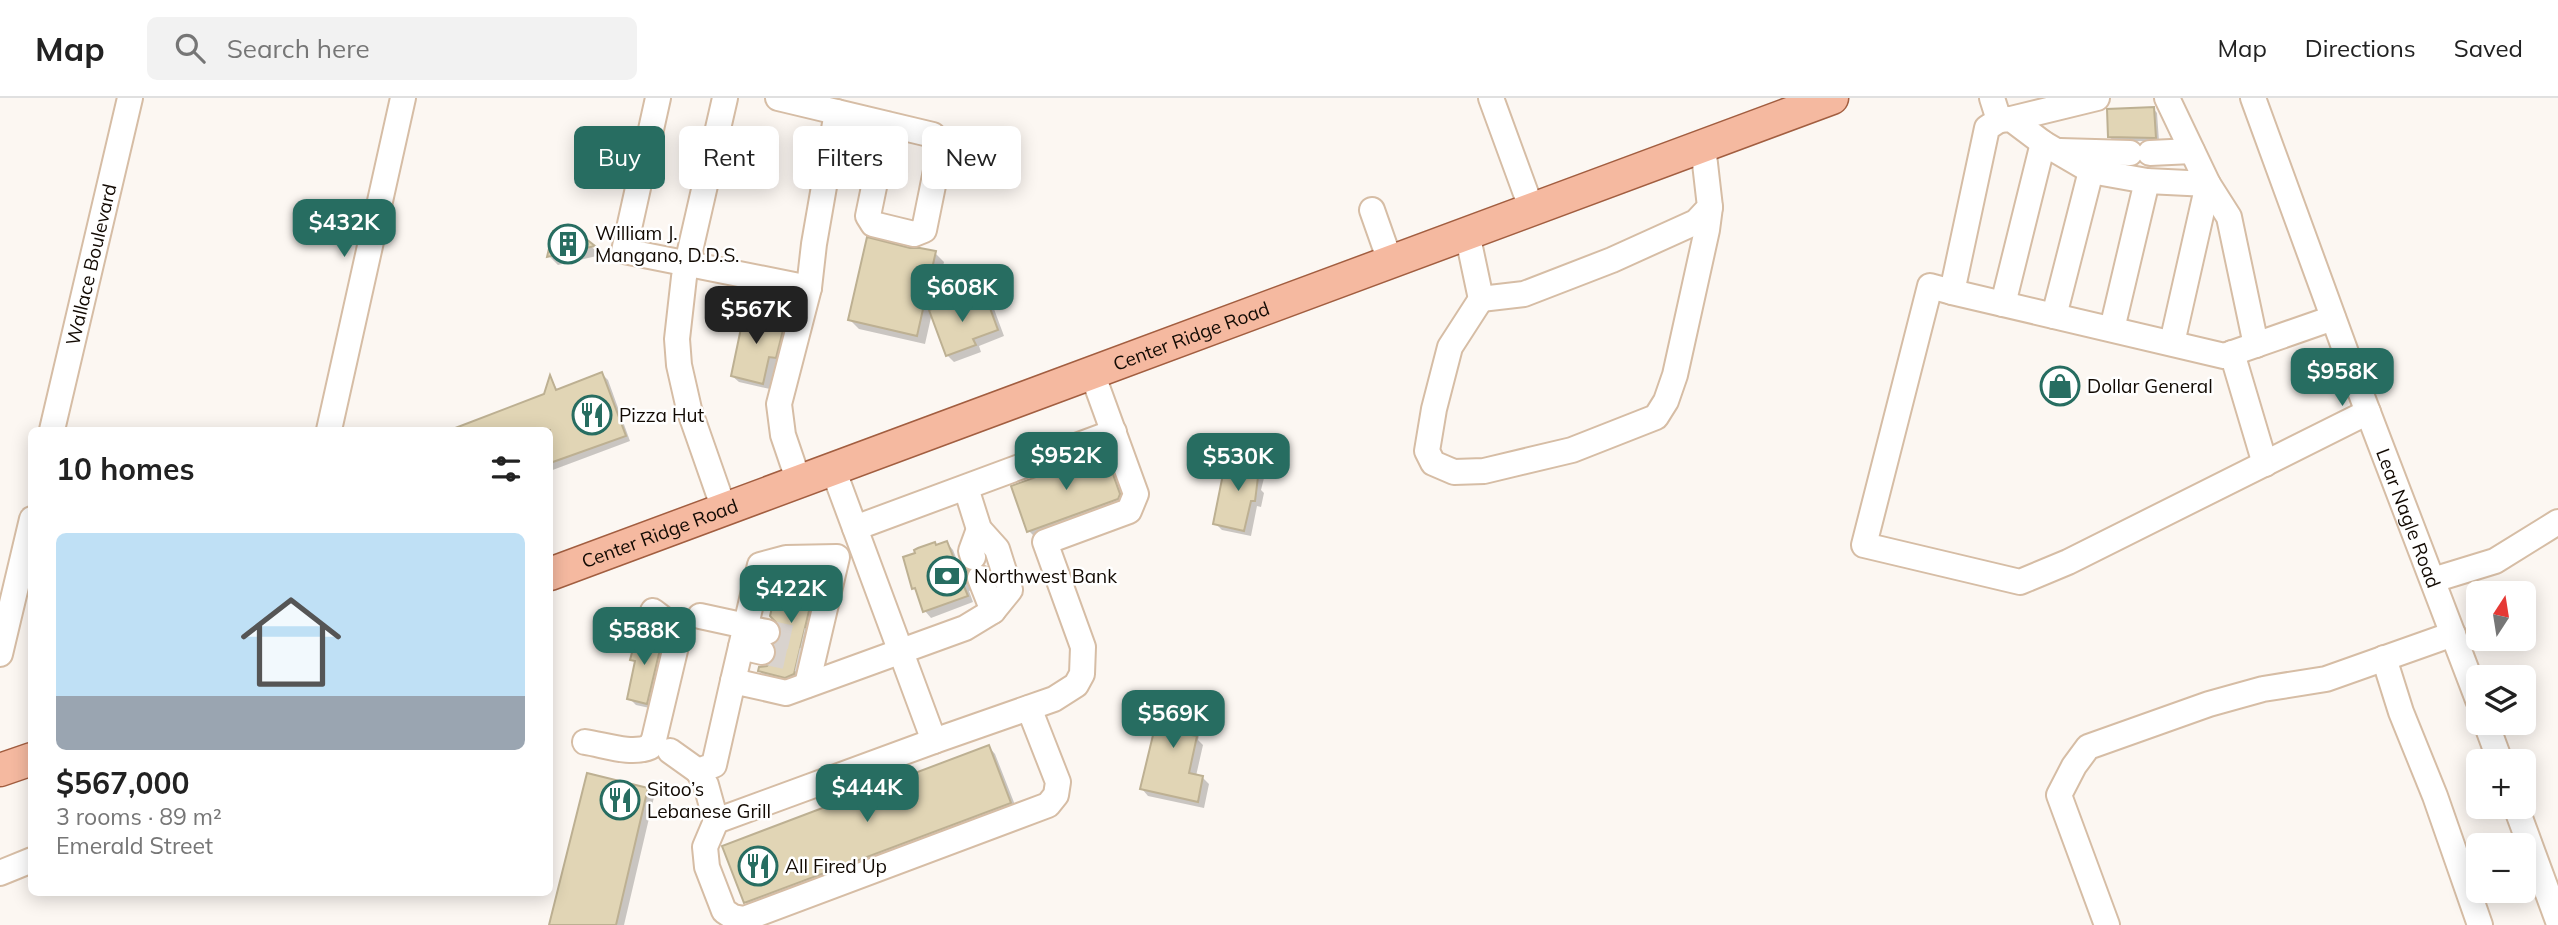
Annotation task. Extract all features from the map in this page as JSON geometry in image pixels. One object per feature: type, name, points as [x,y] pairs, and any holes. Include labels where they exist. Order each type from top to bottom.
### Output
[{"type":"main road","name":"Center Ridge Road","points":[[553,573],[1832,98]]},
{"type":"main road","points":[[0,770],[28,760]]},
{"type":"street","name":"Wallace Boulevard","points":[[53,427],[130,98]]},
{"type":"street","points":[[330,427],[403,98]]},
{"type":"street","points":[[658,98],[624,251],[809,288]]},
{"type":"street","points":[[724,509],[689,409],[679,365],[677,321],[686,265],[725,98]]},
{"type":"street","points":[[778,98],[887,124]]},
{"type":"street","points":[[1491,98],[1532,210]]},
{"type":"street","points":[[1952,292],[1987,128],[2001,112],[2097,98]]},
{"type":"street","points":[[2166,98],[2208,184],[2229,217],[2256,345]]},
{"type":"street","name":"Lear Nagle Road","points":[[2253,98],[2466,669]]},
{"type":"street","points":[[799,482],[783,435],[779,404],[809,288],[837,112]]},
{"type":"street","points":[[2001,112],[2049,147],[2091,171],[2147,181],[2208,184]]},
{"type":"street","points":[[1467,233],[1481,299],[1450,347],[1427,451],[1433,463],[1454,472],[1485,471],[1572,450],[1656,417],[1666,401],[1675,375],[1710,207],[1703,146]]},
{"type":"street","points":[[2049,147],[2140,153],[2192,151]]},
{"type":"street","points":[[2003,304],[2049,147]]},
{"type":"street","points":[[2054,316],[2091,171]]},
{"type":"street","points":[[2112,329],[2147,181]]},
{"type":"street","points":[[2172,343],[2208,184]]},
{"type":"street","points":[[1481,299],[1524,294],[1612,260],[1696,222],[1710,207]]},
{"type":"street","points":[[1371,210],[1390,261]]},
{"type":"street","points":[[2333,318],[2224,356],[1930,286],[1864,545],[2020,582],[2068,562],[2368,412]]},
{"type":"street","points":[[2232,353],[2265,464]]},
{"type":"street","points":[[716,821],[1029,708],[1067,693],[1076,685],[1082,674],[1083,647],[1045,542],[1129,511],[1136,494],[1092,373]]},
{"type":"street","points":[[733,681],[786,693],[808,658],[820,598],[837,557],[859,537],[966,488],[1114,432]]},
{"type":"street","points":[[833,469],[934,741]]},
{"type":"street","points":[[808,658],[900,650],[965,628],[993,611],[1010,590],[997,549],[979,529],[966,488]]},
{"type":"street","points":[[2433,580],[2495,561],[2558,522]]},
{"type":"street","points":[[979,529],[971,551],[993,611]]},
{"type":"street","points":[[0,654],[28,536]]},
{"type":"street","points":[[698,771],[714,765],[733,681],[752,637],[766,586],[760,565],[786,558],[837,557]]},
{"type":"street","points":[[585,742],[642,751],[650,747],[677,633],[653,611]]},
{"type":"street","points":[[700,616],[752,637]]},
{"type":"street","points":[[2107,925],[2059,795],[2074,766],[2088,747],[2209,704],[2263,689],[2326,679],[2453,634]]},
{"type":"street","points":[[2384,658],[2401,712],[2435,796],[2480,925]]},
{"type":"street","points":[[670,751],[698,771],[706,785],[716,821],[705,847],[706,867],[724,911],[733,917],[744,919],[1048,805],[1056,795],[1058,782],[1029,708]]},
{"type":"street","points":[[2520,819],[2558,921]]},
{"type":"street","points":[[0,873],[28,862]]},
{"type":"building","points":[[2154,107],[2156,138],[2108,137],[2107,109]]},
{"type":"building","name":"William J. Mangano, D.D.S.","points":[[553,231],[576,231],[595,246],[547,257]]},
{"type":"building","points":[[867,237],[910,248],[936,251],[917,336],[848,320]]},
{"type":"building","points":[[966,296],[970,306],[987,300],[998,330],[973,339],[976,345],[946,356],[929,310]]},
{"type":"building","points":[[745,309],[779,316],[776,329],[783,330],[776,358],[769,357],[763,384],[731,376]]},
{"type":"building","points":[[602,372],[626,436],[553,462],[553,427],[458,427],[544,394],[550,375],[556,390]]},
{"type":"building","points":[[1105,452],[1120,494],[1118,499],[1027,532],[1011,486]]},
{"type":"building","points":[[1237,453],[1258,457],[1257,461],[1260,461],[1255,501],[1251,501],[1244,531],[1213,524],[1223,474],[1230,476],[1234,455],[1237,456]]},
{"type":"building","name":"Northwest Bank","points":[[947,541],[956,564],[959,562],[968,570],[966,583],[963,584],[968,596],[923,612],[915,588],[912,589],[903,557],[915,553],[914,550],[918,548]]},
{"type":"building","points":[[788,573],[817,577],[794,674],[785,678],[758,671],[759,667],[767,666],[776,656],[774,644],[781,635],[781,628],[770,616],[773,603],[782,603],[791,593],[791,584],[781,575]]},
{"type":"building","points":[[642,632],[660,636],[662,641],[647,704],[627,699],[635,661],[630,660],[634,645],[638,646]]},
{"type":"building","points":[[1158,692],[1198,701],[1191,735],[1197,736],[1189,773],[1203,776],[1198,802],[1140,789],[1154,731],[1150,730]]},
{"type":"building","points":[[989,745],[1011,803],[744,903],[722,846]]},
{"type":"building","points":[[587,773],[648,788],[616,925],[549,925]]},
{"type":"tunnel","points":[[777,589],[814,597]]},
{"type":"tunnel","points":[[767,632],[803,640]]},
{"type":"tunnel","points":[[762,652],[799,660]]},
{"type":"place","name":"William J. Mangano, D.D.S.","points":[[568,244]]},
{"type":"place","name":"Dollar General","points":[[2060,386]]},
{"type":"place","name":"Pizza Hut","points":[[592,415]]},
{"type":"place","name":"Northwest Bank","points":[[947,576]]},
{"type":"place","name":"Sitoo’s Lebanese Grill","points":[[620,800]]},
{"type":"place","name":"All Fired Up","points":[[758,866]]}]
